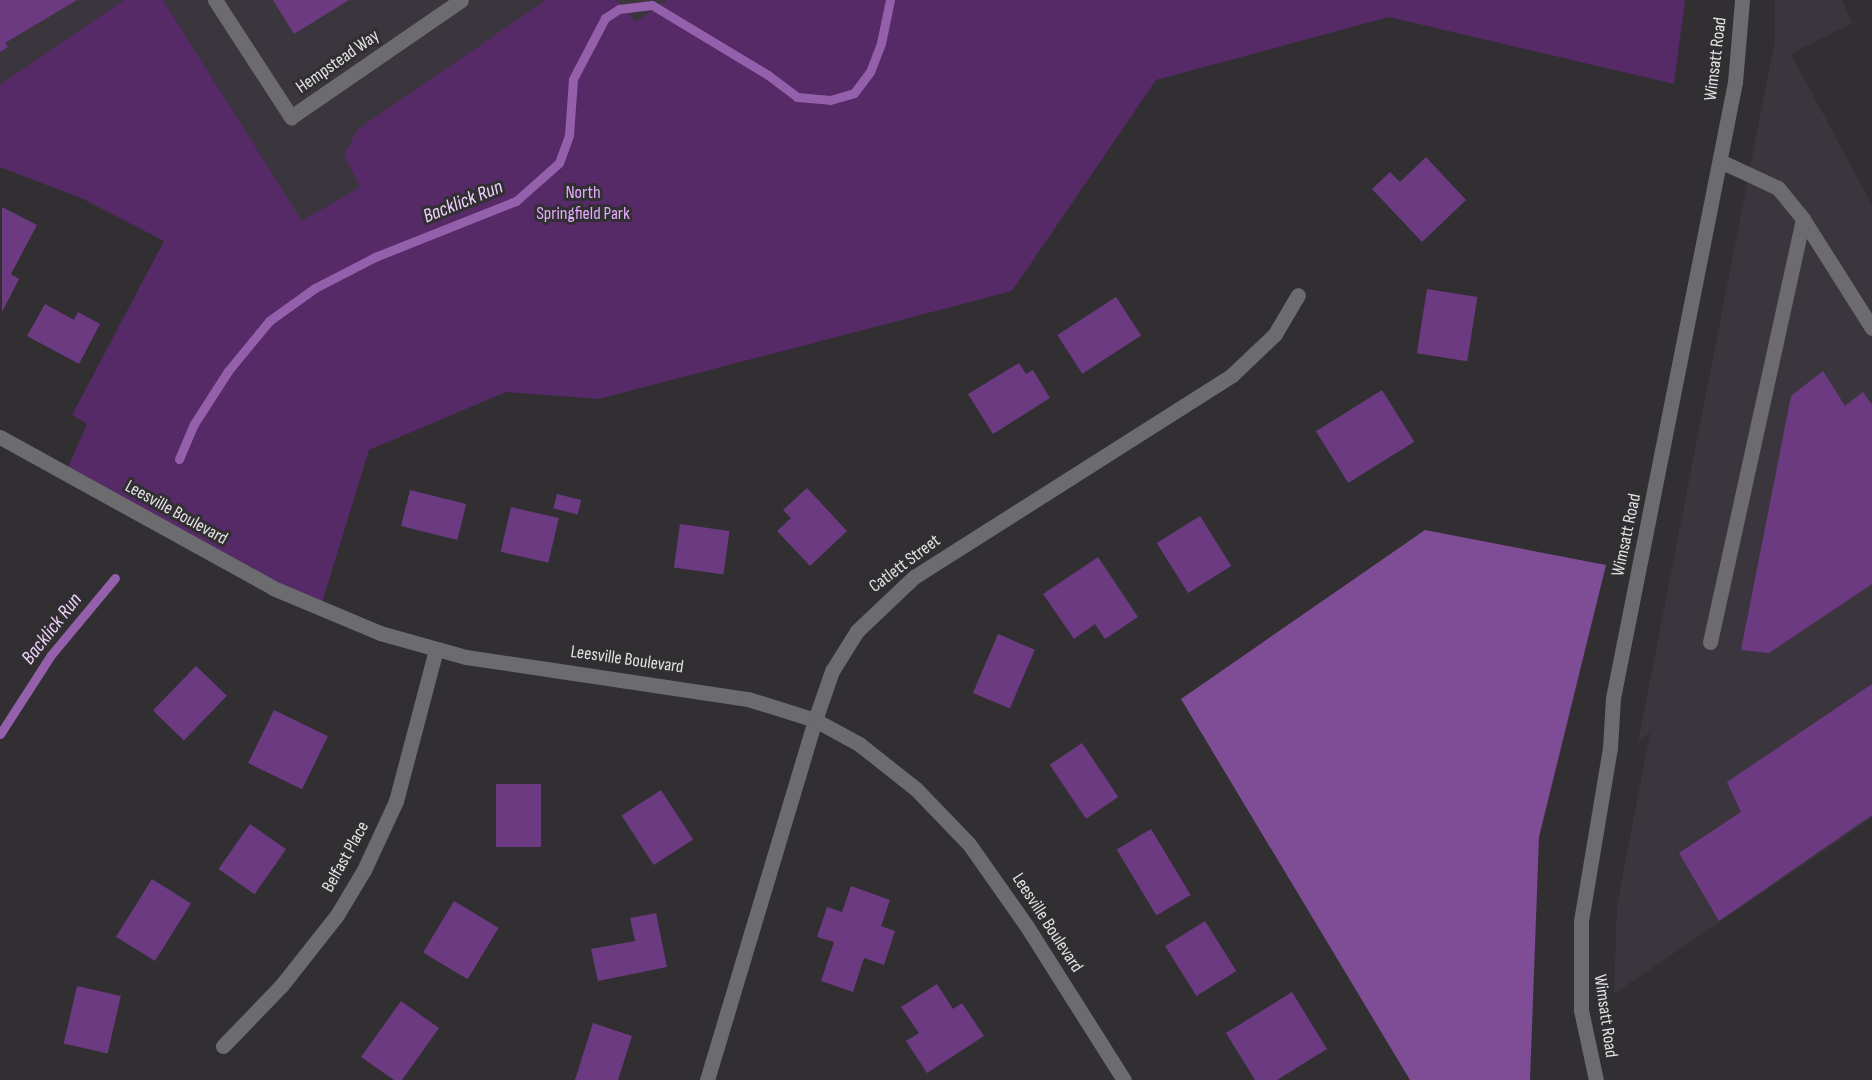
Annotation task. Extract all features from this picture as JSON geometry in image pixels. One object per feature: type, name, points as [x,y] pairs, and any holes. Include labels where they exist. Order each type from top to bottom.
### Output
[{"type":"street","name":"Hempstead Way","points":[[215,0],[291,117],[461,0]]},
{"type":"street","name":"Wimsatt Road","points":[[1596,1080],[1581,1010],[1581,921],[1610,748],[1613,698],[1735,82],[1742,0]]},
{"type":"street","points":[[1720,161],[1778,188],[1803,219],[1872,328]]},
{"type":"street","points":[[1710,642],[1803,219]]},
{"type":"street","name":"Catlett Street","points":[[707,1080],[815,720],[832,671],[857,631],[891,595],[924,571],[1232,375],[1275,334],[1298,295]]},
{"type":"street","name":"Leesville Boulevard","points":[[0,437],[273,588],[337,616],[436,650],[672,685],[748,699],[815,720],[886,763],[969,844],[1026,925],[1124,1080]]},
{"type":"street","name":"Belfast Place","points":[[222,1046],[281,986],[337,915],[364,870],[396,801],[436,650]]},
{"type":"shaded area","points":[[0,0],[126,0],[0,88]]},
{"type":"shaded area","points":[[163,0],[824,0],[314,241]]},
{"type":"shaded area","points":[[1775,0],[1842,0],[1852,23],[1791,54],[1872,205],[1872,818],[1614,994],[1617,905],[1650,733],[1638,742],[1775,40]]},
{"type":"shaded area","points":[[1425,530],[1606,565],[1539,837],[1530,1080],[1410,1080],[1181,699]]},
{"type":"green space","name":"North Springfield Park","points":[[124,0],[163,0],[302,221],[360,187],[344,155],[358,129],[546,0],[616,0],[636,22],[667,0],[1685,0],[1674,84],[1389,17],[1156,80],[1012,291],[599,399],[506,392],[369,450],[320,609],[65,474],[87,424],[72,415],[164,241],[83,199],[0,167],[0,85]]},
{"type":"building","points":[[0,0],[77,0],[5,43],[8,47],[0,52]]},
{"type":"building","points":[[273,0],[349,0],[294,34]]},
{"type":"building","points":[[1426,157],[1466,200],[1422,242],[1372,189],[1390,172],[1400,182]]},
{"type":"building","points":[[2,207],[37,225],[11,274],[19,279],[2,312]]},
{"type":"building","points":[[1427,289],[1477,297],[1467,361],[1417,353]]},
{"type":"building","points":[[1116,297],[1141,336],[1082,374],[1057,335]]},
{"type":"building","points":[[45,304],[74,320],[78,312],[100,324],[79,364],[27,336]]},
{"type":"building","points":[[1019,363],[1026,374],[1033,370],[1050,398],[993,434],[968,394]]},
{"type":"building","points":[[1823,371],[1845,406],[1863,392],[1872,405],[1872,584],[1769,653],[1741,650],[1791,396]]},
{"type":"building","points":[[1382,390],[1414,442],[1348,483],[1316,431]]},
{"type":"building","points":[[807,488],[847,531],[810,566],[777,531],[791,518],[783,510]]},
{"type":"building","points":[[410,490],[466,504],[457,540],[401,526]]},
{"type":"building","points":[[557,494],[581,500],[578,515],[553,509]]},
{"type":"building","points":[[511,507],[559,518],[548,563],[501,552]]},
{"type":"building","points":[[1200,516],[1231,566],[1188,593],[1157,543]]},
{"type":"building","points":[[680,524],[730,531],[723,575],[674,568]]},
{"type":"building","points":[[1098,557],[1138,617],[1105,639],[1095,624],[1074,639],[1043,594]]},
{"type":"building","points":[[998,634],[1035,650],[1010,709],[973,693]]},
{"type":"building","points":[[196,666],[227,696],[184,740],[153,711]]},
{"type":"building","points":[[1872,684],[1872,815],[1719,921],[1679,853],[1741,812],[1727,782]]},
{"type":"building","points":[[274,710],[328,736],[302,789],[248,763]]},
{"type":"building","points":[[1082,743],[1118,797],[1086,819],[1050,765]]},
{"type":"building","points":[[496,784],[541,784],[541,847],[496,847]]},
{"type":"building","points":[[661,790],[693,839],[654,865],[622,816]]},
{"type":"building","points":[[250,824],[286,849],[254,894],[218,869]]},
{"type":"building","points":[[1151,829],[1191,895],[1156,916],[1117,850]]},
{"type":"building","points":[[152,879],[191,903],[155,961],[116,937]]},
{"type":"building","points":[[851,886],[890,900],[881,926],[895,931],[884,965],[864,958],[853,992],[821,981],[834,942],[817,937],[827,907],[842,912]]},
{"type":"building","points":[[454,901],[499,928],[468,979],[423,952]]},
{"type":"building","points":[[656,913],[667,967],[598,981],[591,949],[635,941],[630,918]]},
{"type":"building","points":[[1205,921],[1236,971],[1196,996],[1165,946]]},
{"type":"building","points":[[937,984],[953,1009],[962,1003],[984,1036],[927,1073],[906,1041],[919,1033],[901,1007]]},
{"type":"building","points":[[77,986],[121,996],[108,1054],[64,1043]]},
{"type":"building","points":[[1292,992],[1327,1049],[1277,1080],[1255,1080],[1226,1033]]},
{"type":"building","points":[[401,1001],[439,1028],[402,1080],[394,1080],[361,1057]]},
{"type":"building","points":[[593,1023],[632,1036],[618,1080],[575,1080]]},
{"type":"waterway","name":"Backlick Run","points":[[179,459],[194,424],[228,371],[269,321],[315,288],[375,257],[516,201],[559,163],[569,135],[573,79],[605,18],[619,9],[652,5],[768,75],[797,97],[830,100],[854,93],[870,72],[881,43],[890,0]]},
{"type":"waterway","name":"Backlick Run","points":[[0,734],[51,655],[115,578]]}]
